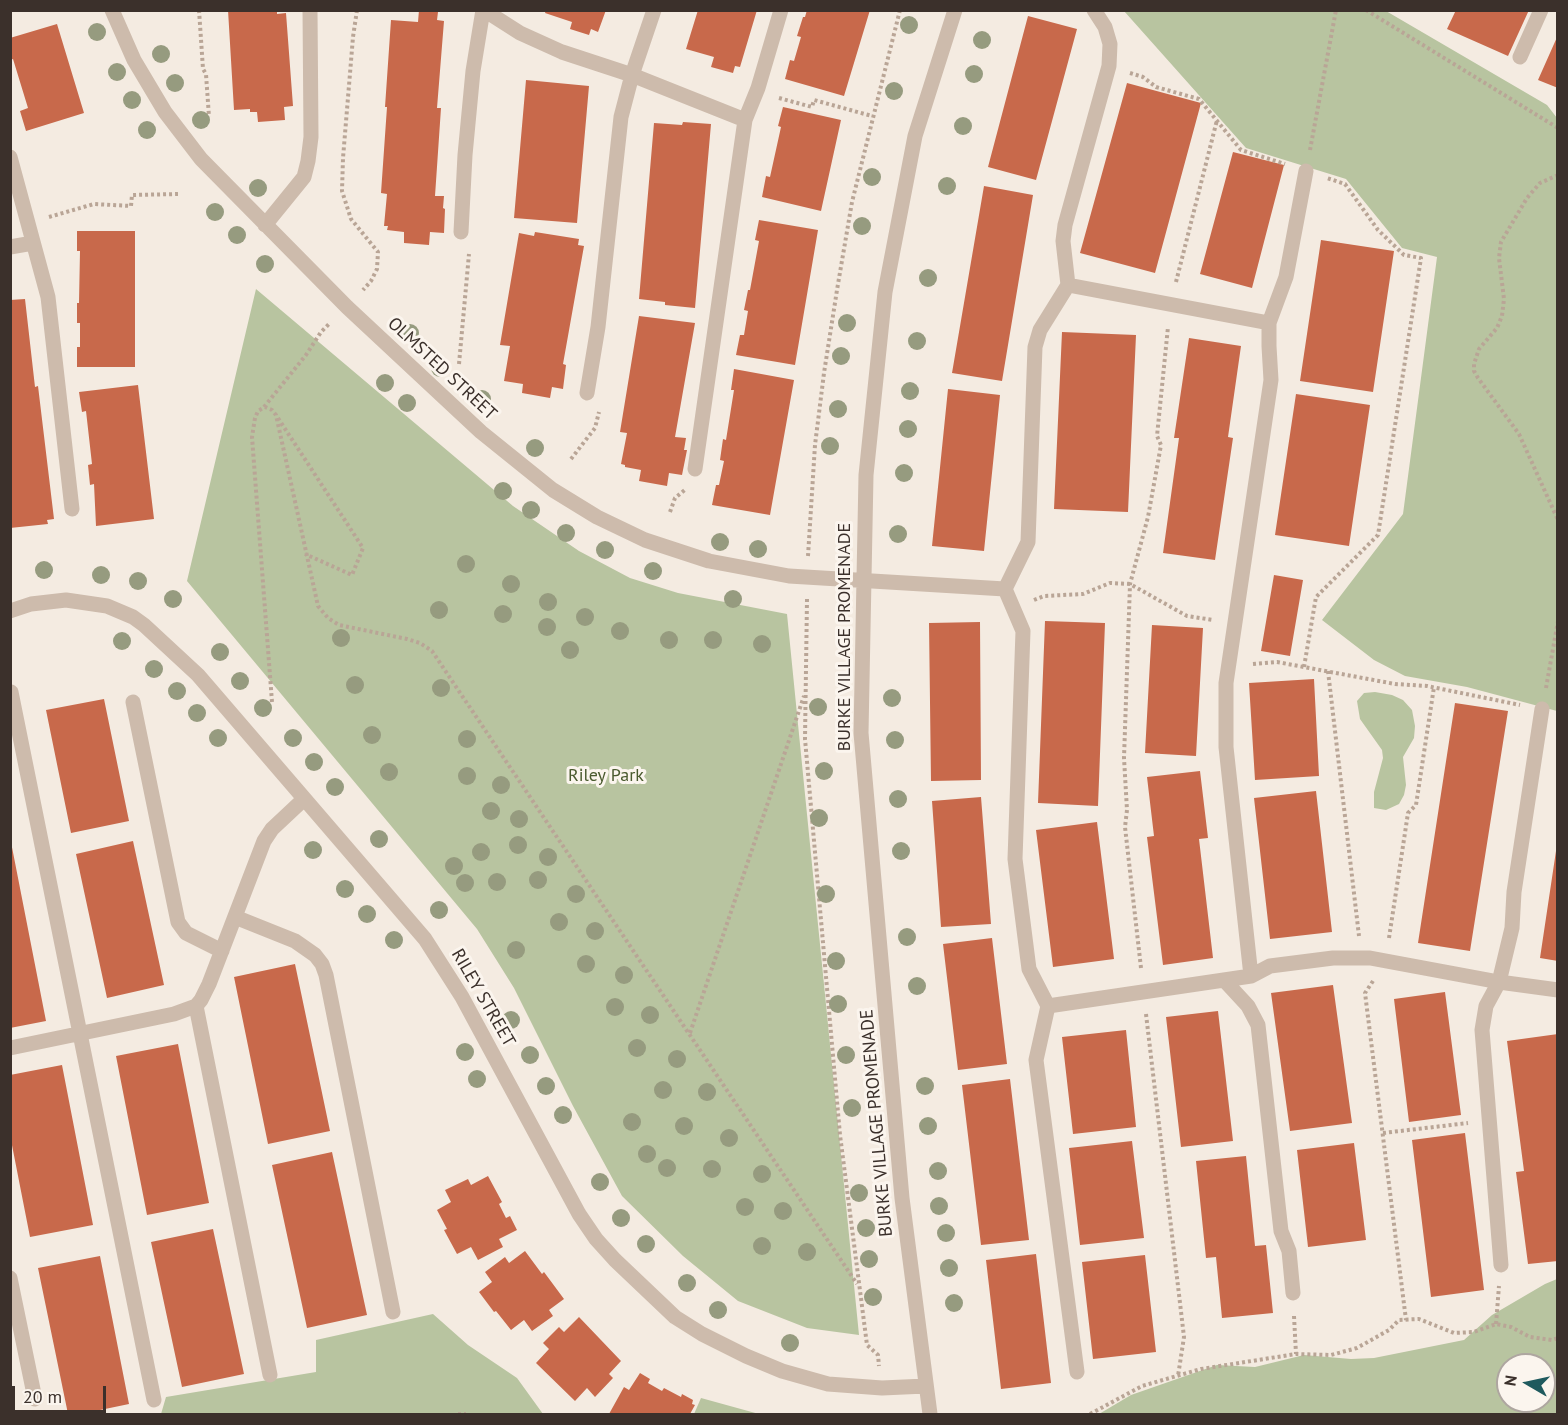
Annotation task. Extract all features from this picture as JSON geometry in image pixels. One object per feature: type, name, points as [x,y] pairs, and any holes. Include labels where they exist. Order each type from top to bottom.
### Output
[{"type":"street","name":"OLMSTED STREET","points":[[112,10],[134,60],[165,112],[201,159],[346,307],[481,432],[553,490],[597,517],[645,540],[710,561],[789,576],[1005,589]]},
{"type":"street","points":[[266,225],[304,177],[308,161],[311,138],[310,10]]},
{"type":"street","points":[[461,232],[473,71],[483,10],[520,33],[562,52],[632,75],[745,120]]},
{"type":"street","points":[[586,393],[598,327],[621,117],[632,75],[654,10]]},
{"type":"street","points":[[695,470],[745,120],[758,88],[782,10]]},
{"type":"street","name":"BURKE VILLAGE PROMENADE","points":[[930,1414],[902,1198],[861,733],[866,475],[885,292],[915,136],[955,10]]},
{"type":"street","points":[[1077,1372],[1036,1060],[1047,1006],[1029,969],[1015,859],[1023,631],[1005,589],[1028,542],[1035,347],[1040,330],[1068,285],[1063,241],[1065,225],[1109,66],[1110,44],[1106,27],[1094,10]]},
{"type":"street","points":[[1520,57],[1541,10]]},
{"type":"street","points":[[10,157],[48,297],[72,509]]},
{"type":"street","points":[[1251,976],[1226,747],[1226,683],[1271,380],[1269,323],[1286,277],[1306,171]]},
{"type":"street","points":[[10,247],[33,243]]},
{"type":"street","points":[[1068,285],[1269,323]]},
{"type":"street","name":"RILEY STREET","points":[[10,611],[31,603],[66,600],[107,606],[133,617],[159,636],[198,675],[425,939],[462,997],[579,1214],[596,1239],[646,1292],[675,1317],[702,1334],[746,1356],[782,1371],[828,1384],[882,1388],[926,1386]]},
{"type":"street","points":[[11,692],[154,1400]]},
{"type":"street","points":[[133,702],[178,922],[186,933],[222,951]]},
{"type":"street","points":[[1501,1265],[1482,1030],[1486,1005],[1500,982],[1512,928],[1514,892],[1542,709]]},
{"type":"street","points":[[10,1048],[174,1014],[196,1005],[207,990],[264,841],[272,829],[304,799]]},
{"type":"street","points":[[235,917],[295,940],[306,947],[322,964],[393,1312]]},
{"type":"street","points":[[1047,1006],[1251,976],[1270,966],[1333,958],[1385,961],[1557,990]]},
{"type":"street","points":[[1224,980],[1248,1005],[1258,1024],[1281,1231],[1289,1251],[1293,1293]]},
{"type":"street","points":[[196,1005],[270,1375]]},
{"type":"street","points":[[10,1278],[35,1399]]},
{"type":"path","points":[[199,10],[209,117]]},
{"type":"path","points":[[357,10],[342,191],[351,219],[378,252],[377,269],[372,280],[358,295]]},
{"type":"path","points":[[807,543],[824,374],[852,202],[900,10]]},
{"type":"path","points":[[1306,171],[1336,10]]},
{"type":"path","points":[[1366,10],[1557,128]]},
{"type":"path","points":[[1109,66],[1143,77],[1156,87],[1199,99],[1241,150],[1345,184],[1385,237],[1404,255],[1421,258],[1378,535],[1316,597],[1304,667]]},
{"type":"path","points":[[773,97],[812,106],[814,100],[872,116]]},
{"type":"path","points":[[1178,1376],[1184,1337],[1125,827],[1127,810],[1124,758],[1130,584],[1148,517],[1161,445],[1157,436],[1171,304],[1217,120]]},
{"type":"path","points":[[1557,175],[1540,183],[1527,198],[1499,248],[1504,299],[1502,316],[1497,328],[1476,357],[1474,371],[1520,434],[1557,520]]},
{"type":"path","points":[[28,223],[94,204],[131,206],[132,195],[178,194]]},
{"type":"path","points":[[459,364],[471,241],[461,232]]},
{"type":"path","points":[[272,702],[252,437],[255,418],[306,355],[321,332],[335,319]]},
{"type":"path","points":[[571,459],[595,428],[601,402],[586,393]]},
{"type":"path","points":[[263,408],[272,410],[276,415],[363,548],[352,575],[305,554]]},
{"type":"path","points":[[276,415],[318,606],[328,618],[339,625],[420,643],[432,651],[859,1287]]},
{"type":"path","points":[[1014,609],[1044,596],[1083,594],[1110,583],[1130,584],[1187,616],[1234,623]]},
{"type":"path","points":[[806,619],[805,739],[840,1136],[867,1345]]},
{"type":"path","points":[[1228,666],[1277,662],[1395,684],[1434,687],[1542,709],[1557,621]]},
{"type":"path","points":[[1328,671],[1361,958]]},
{"type":"path","points":[[1407,1320],[1365,993],[1385,961],[1408,813],[1416,805],[1434,687]]},
{"type":"path","points":[[690,1034],[806,691]]},
{"type":"path","points":[[1383,1133],[1489,1120]]},
{"type":"path","points":[[1496,1324],[1501,1265]]},
{"type":"path","points":[[1293,1293],[1296,1354]]},
{"type":"path","points":[[1090,1414],[1142,1386],[1201,1369],[1296,1354],[1331,1355],[1357,1348],[1389,1330],[1400,1320],[1419,1319],[1455,1333],[1474,1332],[1496,1324],[1511,1327],[1530,1337],[1552,1340],[1557,1338]]},
{"type":"path","points":[[458,1414],[466,1414]]},
{"type":"green space","points":[[1124,11],[1386,11],[1547,105],[1557,118],[1557,711],[1467,687],[1405,676],[1374,660],[1322,620],[1403,514],[1437,257],[1402,248],[1346,179],[1246,148]]},
{"type":"green space","name":"Riley Park","points":[[256,289],[513,506],[579,551],[630,578],[678,593],[787,614],[859,1335],[807,1328],[738,1301],[683,1256],[622,1196],[573,1106],[514,988],[477,929],[187,581]]},
{"type":"green space","points":[[1375,692],[1403,700],[1412,710],[1415,726],[1414,738],[1403,757],[1406,785],[1404,795],[1399,804],[1386,810],[1374,808],[1374,792],[1383,758],[1382,750],[1360,719],[1357,701],[1364,693]]},
{"type":"green space","points":[[1557,1279],[1557,1414],[1099,1414],[1131,1395],[1217,1365],[1255,1367],[1304,1355],[1351,1359],[1374,1358],[1464,1340],[1492,1315]]},
{"type":"green space","points":[[433,1314],[468,1345],[517,1378],[543,1414],[161,1414],[166,1397],[316,1372],[316,1340]]},
{"type":"green space","points":[[701,1398],[759,1414],[694,1414]]},
{"type":"building","points":[[228,10],[277,10],[277,14],[286,13],[293,106],[284,107],[285,120],[258,122],[257,112],[250,112],[250,109],[234,110]]},
{"type":"building","points":[[419,10],[438,12],[437,20],[444,21],[437,108],[441,108],[435,196],[444,196],[444,233],[430,232],[429,245],[404,243],[404,232],[387,230],[388,226],[384,226],[387,194],[381,193],[391,20],[418,22]]},
{"type":"building","points":[[546,10],[606,10],[598,32],[591,29],[589,35],[570,29],[572,22],[545,13]]},
{"type":"building","points":[[698,10],[757,10],[740,67],[735,66],[733,73],[711,67],[714,57],[686,49]]},
{"type":"building","points":[[807,10],[870,10],[844,96],[785,79],[790,60],[794,61],[801,37],[797,36]]},
{"type":"building","points":[[1456,10],[1529,10],[1508,56],[1447,29]]},
{"type":"building","points":[[1028,16],[1077,29],[1036,180],[988,167]]},
{"type":"building","points":[[57,24],[84,113],[26,131],[20,111],[28,108],[13,59],[10,60],[10,38]]},
{"type":"building","points":[[1558,35],[1558,88],[1538,80]]},
{"type":"building","points":[[526,80],[589,86],[577,223],[514,218]]},
{"type":"building","points":[[1127,83],[1201,103],[1155,273],[1080,253]]},
{"type":"building","points":[[783,107],[841,120],[821,211],[762,197],[766,176],[770,177]]},
{"type":"building","points":[[683,122],[711,124],[695,308],[639,299],[654,123],[682,125]]},
{"type":"building","points":[[1233,152],[1284,165],[1252,288],[1200,274]]},
{"type":"building","points":[[984,186],[1033,195],[1002,381],[952,373]]},
{"type":"building","points":[[759,220],[818,230],[795,365],[736,355],[740,335],[744,335],[748,311],[744,310],[759,241],[755,240]]},
{"type":"building","points":[[77,231],[135,231],[135,367],[77,367],[77,347],[80,347],[77,303],[79,303],[80,251],[77,251]]},
{"type":"building","points":[[535,232],[579,239],[578,245],[584,246],[563,364],[566,365],[563,389],[552,387],[550,398],[522,393],[523,384],[504,381],[510,346],[500,345],[519,233],[534,236]]},
{"type":"building","points":[[1321,240],[1394,251],[1373,392],[1300,381]]},
{"type":"building","points":[[25,299],[54,519],[47,520],[48,524],[10,528],[10,300]]},
{"type":"building","points":[[639,316],[695,323],[675,437],[686,438],[684,450],[687,450],[682,475],[669,473],[667,486],[639,481],[641,470],[621,464],[627,433],[620,432]]},
{"type":"building","points":[[1062,332],[1136,335],[1128,512],[1054,509]]},
{"type":"building","points":[[1189,338],[1241,346],[1228,437],[1233,438],[1215,560],[1163,553],[1179,438],[1174,438]]},
{"type":"building","points":[[734,369],[794,380],[770,515],[712,505],[724,461],[720,460],[723,439],[726,440],[734,390],[731,390]]},
{"type":"building","points":[[138,385],[154,519],[96,526],[94,484],[90,485],[88,465],[92,464],[86,411],[82,412],[79,392]]},
{"type":"building","points":[[948,389],[1000,395],[984,551],[932,546]]},
{"type":"building","points":[[1296,394],[1370,405],[1349,546],[1275,535]]},
{"type":"building","points":[[1274,575],[1303,580],[1290,656],[1261,651]]},
{"type":"building","points":[[1045,621],[1105,623],[1098,806],[1038,803]]},
{"type":"building","points":[[980,622],[981,780],[931,781],[929,623]]},
{"type":"building","points":[[1152,625],[1203,628],[1196,756],[1145,753]]},
{"type":"building","points":[[1314,679],[1319,776],[1255,780],[1249,683]]},
{"type":"building","points":[[104,699],[129,821],[71,833],[46,710]]},
{"type":"building","points":[[1455,703],[1508,711],[1470,951],[1418,943]]},
{"type":"building","points":[[1200,771],[1208,838],[1199,839],[1213,958],[1163,965],[1147,837],[1154,836],[1147,777]]},
{"type":"building","points":[[1316,791],[1332,932],[1270,939],[1254,798]]},
{"type":"building","points":[[981,797],[991,924],[941,927],[932,801]]},
{"type":"building","points":[[1097,822],[1114,959],[1053,967],[1036,830]]},
{"type":"building","points":[[10,837],[46,1021],[10,1028]]},
{"type":"building","points":[[133,841],[164,985],[107,998],[76,854]]},
{"type":"building","points":[[1556,851],[1558,851],[1558,961],[1540,958]]},
{"type":"building","points":[[992,938],[1007,1064],[958,1070],[943,944]]},
{"type":"building","points":[[295,964],[330,1131],[268,1144],[234,977]]},
{"type":"building","points":[[1333,985],[1352,1123],[1290,1131],[1271,993]]},
{"type":"building","points":[[1445,992],[1461,1115],[1409,1122],[1394,999]]},
{"type":"building","points":[[1218,1011],[1233,1141],[1181,1147],[1166,1017]]},
{"type":"building","points":[[1126,1030],[1136,1127],[1073,1134],[1062,1037]]},
{"type":"building","points":[[1558,1034],[1558,1261],[1528,1264],[1516,1172],[1524,1171],[1507,1041]]},
{"type":"building","points":[[178,1044],[209,1203],[147,1215],[116,1056]]},
{"type":"building","points":[[62,1065],[93,1225],[30,1237],[10,1135],[10,1075]]},
{"type":"building","points":[[1010,1079],[1029,1240],[981,1245],[962,1085]]},
{"type":"building","points":[[1465,1133],[1484,1290],[1431,1297],[1412,1140]]},
{"type":"building","points":[[1132,1141],[1144,1238],[1080,1245],[1069,1148]]},
{"type":"building","points":[[1354,1143],[1366,1240],[1308,1247],[1297,1150]]},
{"type":"building","points":[[332,1152],[367,1315],[307,1328],[272,1165]]},
{"type":"building","points":[[1246,1156],[1255,1246],[1266,1245],[1273,1313],[1222,1318],[1216,1257],[1206,1258],[1196,1161]]},
{"type":"building","points":[[488,1176],[502,1202],[499,1204],[506,1218],[510,1216],[517,1230],[499,1239],[503,1247],[478,1260],[471,1247],[457,1254],[444,1230],[447,1229],[437,1210],[451,1202],[445,1190],[468,1179],[471,1185]]},
{"type":"building","points":[[213,1229],[244,1374],[182,1387],[151,1242]]},
{"type":"building","points":[[525,1251],[564,1299],[549,1310],[553,1316],[532,1331],[524,1320],[511,1330],[479,1292],[492,1282],[485,1272],[505,1257],[509,1263]]},
{"type":"building","points":[[1036,1254],[1051,1383],[1001,1389],[986,1260]]},
{"type":"building","points":[[1145,1255],[1156,1352],[1093,1359],[1082,1262]]},
{"type":"building","points":[[100,1256],[129,1404],[81,1414],[68,1414],[38,1268]]},
{"type":"building","points":[[579,1317],[621,1361],[609,1374],[613,1378],[595,1397],[587,1388],[575,1401],[536,1363],[549,1349],[543,1343],[559,1327],[564,1332]]},
{"type":"building","points":[[640,1373],[650,1379],[648,1383],[662,1391],[664,1388],[681,1397],[682,1394],[693,1400],[692,1404],[695,1405],[690,1414],[609,1414],[624,1387],[629,1390]]}]
